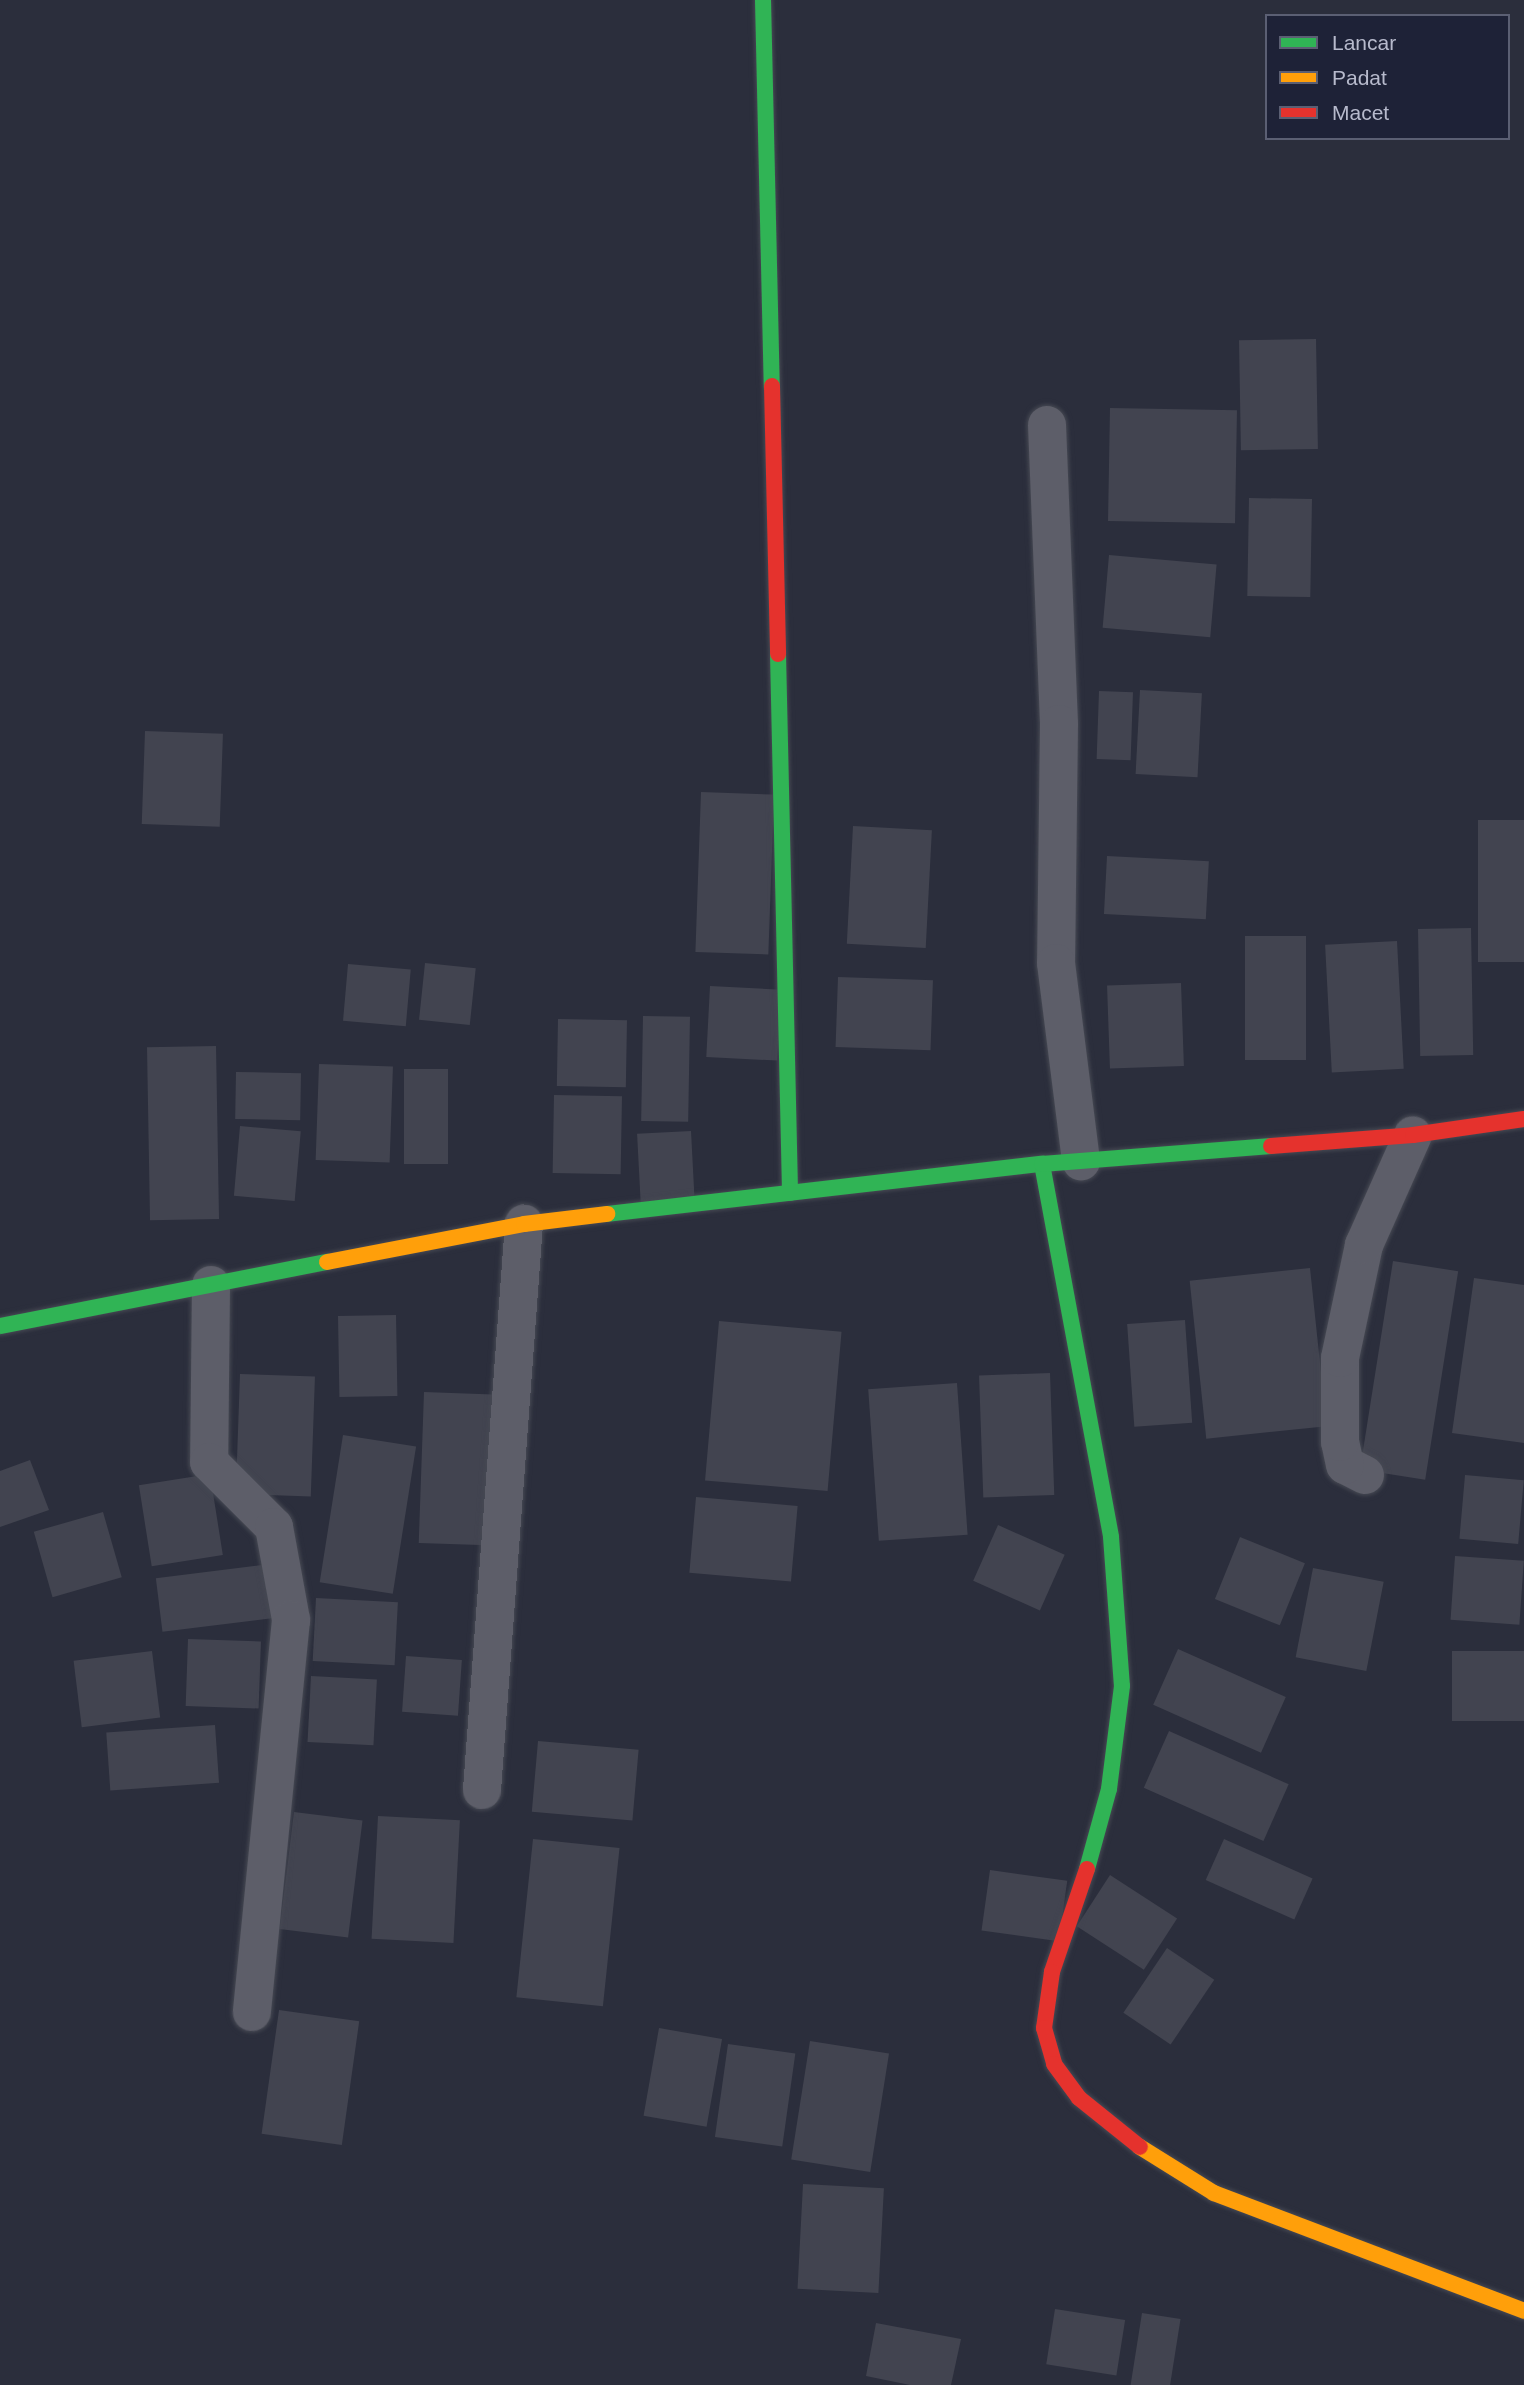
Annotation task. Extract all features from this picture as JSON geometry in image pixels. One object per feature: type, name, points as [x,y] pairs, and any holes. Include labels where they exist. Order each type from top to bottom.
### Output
[{"type":"street","points":[[763,0],[790,1193]]},
{"type":"street","points":[[1047,425],[1059,723],[1056,963],[1081,1161]]},
{"type":"street","points":[[0,1326],[524,1224],[1042,1164],[1413,1135],[1524,1119]]},
{"type":"street","points":[[1365,1475],[1345,1465],[1340,1442],[1340,1358],[1364,1245],[1413,1135]]},
{"type":"street","points":[[1042,1164],[1111,1537],[1122,1686],[1108,1789],[1094,1850],[1052,1972],[1044,2028],[1054,2064],[1079,2098],[1152,2155],[1214,2193],[1524,2311]]},
{"type":"street","points":[[482,1790],[524,1224]]},
{"type":"street","points":[[211,1285],[209,1462],[274,1527],[291,1620],[252,2012]]},
{"type":"building","points":[[1316,339],[1318,449],[1241,450],[1239,340]]},
{"type":"building","points":[[1110,408],[1237,410],[1235,523],[1108,521]]},
{"type":"building","points":[[1249,498],[1312,499],[1310,597],[1247,596]]},
{"type":"building","points":[[1109,555],[1217,564],[1210,637],[1103,628]]},
{"type":"building","points":[[1140,690],[1202,693],[1198,777],[1136,774]]},
{"type":"building","points":[[1099,691],[1133,692],[1131,760],[1097,759]]},
{"type":"building","points":[[145,731],[223,734],[220,827],[142,824]]},
{"type":"building","points":[[701,792],[774,795],[768,954],[695,952]]},
{"type":"building","points":[[1478,820],[1524,820],[1524,962],[1478,962]]},
{"type":"building","points":[[853,826],[932,830],[926,948],[847,944]]},
{"type":"building","points":[[1107,856],[1209,861],[1206,919],[1104,914]]},
{"type":"building","points":[[1471,928],[1473,1055],[1420,1056],[1418,929]]},
{"type":"building","points":[[1245,936],[1306,936],[1306,1060],[1245,1060]]},
{"type":"building","points":[[1397,941],[1404,1069],[1332,1073],[1325,945]]},
{"type":"building","points":[[425,963],[476,968],[470,1025],[419,1020]]},
{"type":"building","points":[[348,964],[411,969],[406,1026],[343,1021]]},
{"type":"building","points":[[838,977],[933,980],[930,1050],[836,1047]]},
{"type":"building","points":[[1181,983],[1184,1066],[1110,1069],[1107,986]]},
{"type":"building","points":[[710,986],[781,990],[777,1061],[706,1057]]},
{"type":"building","points":[[643,1016],[690,1017],[688,1122],[641,1121]]},
{"type":"building","points":[[558,1019],[627,1020],[626,1087],[557,1086]]},
{"type":"building","points":[[216,1046],[219,1219],[150,1220],[147,1047]]},
{"type":"building","points":[[319,1064],[393,1067],[390,1163],[316,1160]]},
{"type":"building","points":[[404,1069],[448,1069],[448,1164],[404,1164]]},
{"type":"building","points":[[236,1072],[301,1073],[300,1120],[235,1119]]},
{"type":"building","points":[[554,1095],[622,1096],[621,1174],[553,1173]]},
{"type":"building","points":[[240,1126],[301,1131],[295,1201],[234,1196]]},
{"type":"building","points":[[691,1131],[695,1202],[641,1205],[637,1134]]},
{"type":"building","points":[[1393,1261],[1458,1271],[1425,1480],[1360,1469]]},
{"type":"building","points":[[1310,1268],[1327,1426],[1206,1439],[1190,1281]]},
{"type":"building","points":[[1474,1278],[1524,1285],[1524,1443],[1452,1433]]},
{"type":"building","points":[[396,1315],[397,1396],[339,1397],[338,1316]]},
{"type":"building","points":[[1185,1320],[1192,1423],[1134,1427],[1127,1324]]},
{"type":"building","points":[[719,1321],[842,1332],[828,1491],[705,1480]]},
{"type":"building","points":[[1050,1373],[1054,1495],[983,1497],[979,1375]]},
{"type":"building","points":[[240,1374],[315,1377],[311,1497],[236,1494]]},
{"type":"building","points":[[957,1383],[968,1535],[879,1541],[868,1389]]},
{"type":"building","points":[[424,1392],[493,1394],[488,1545],[419,1543]]},
{"type":"building","points":[[343,1435],[416,1447],[393,1594],[320,1582]]},
{"type":"building","points":[[30,1460],[49,1510],[0,1527],[0,1471]]},
{"type":"building","points":[[210,1474],[223,1555],[152,1566],[139,1485]]},
{"type":"building","points":[[1465,1475],[1524,1480],[1518,1544],[1459,1539]]},
{"type":"building","points":[[696,1497],[798,1506],[791,1582],[689,1573]]},
{"type":"building","points":[[103,1512],[122,1577],[53,1597],[34,1532]]},
{"type":"building","points":[[998,1525],[1065,1555],[1040,1610],[973,1581]]},
{"type":"building","points":[[1240,1537],[1305,1563],[1280,1625],[1215,1599]]},
{"type":"building","points":[[1455,1556],[1524,1561],[1519,1625],[1451,1620]]},
{"type":"building","points":[[271,1564],[278,1618],[162,1632],[156,1578]]},
{"type":"building","points":[[1313,1568],[1384,1582],[1366,1671],[1296,1657]]},
{"type":"building","points":[[316,1598],[398,1602],[395,1665],[313,1661]]},
{"type":"building","points":[[188,1639],[261,1642],[259,1709],[186,1706]]},
{"type":"building","points":[[1178,1649],[1286,1697],[1261,1753],[1153,1705]]},
{"type":"building","points":[[152,1651],[160,1718],[82,1727],[74,1661]]},
{"type":"building","points":[[1452,1651],[1524,1651],[1524,1721],[1452,1721]]},
{"type":"building","points":[[406,1656],[462,1660],[458,1716],[402,1712]]},
{"type":"building","points":[[311,1676],[377,1679],[373,1745],[308,1742]]},
{"type":"building","points":[[215,1725],[219,1783],[110,1790],[106,1733]]},
{"type":"building","points":[[1169,1731],[1289,1784],[1263,1841],[1144,1788]]},
{"type":"building","points":[[538,1741],[639,1750],[632,1821],[532,1812]]},
{"type":"building","points":[[294,1812],[362,1820],[348,1938],[280,1929]]},
{"type":"building","points":[[378,1816],[460,1820],[453,1943],[372,1939]]},
{"type":"building","points":[[533,1839],[620,1848],[603,2006],[516,1997]]},
{"type":"building","points":[[1224,1839],[1313,1878],[1294,1920],[1206,1880]]},
{"type":"building","points":[[990,1870],[1067,1881],[1059,1941],[982,1930]]},
{"type":"building","points":[[1110,1875],[1177,1919],[1144,1970],[1077,1926]]},
{"type":"building","points":[[1167,1948],[1214,1980],[1171,2045],[1123,2013]]},
{"type":"building","points":[[279,2010],[359,2021],[342,2145],[262,2134]]},
{"type":"building","points":[[659,2028],[722,2039],[707,2127],[644,2116]]},
{"type":"building","points":[[810,2041],[889,2054],[870,2172],[791,2160]]},
{"type":"building","points":[[728,2044],[795,2053],[782,2147],[715,2137]]},
{"type":"building","points":[[803,2184],[884,2188],[878,2293],[798,2289]]},
{"type":"building","points":[[1055,2309],[1125,2320],[1116,2375],[1046,2364]]},
{"type":"building","points":[[1142,2313],[1181,2319],[1170,2385],[1131,2385]]},
{"type":"building","points":[[876,2323],[961,2339],[951,2385],[910,2385],[866,2376]]},
{"type":"traffic: fast","points":[[763,0],[772,386]]},
{"type":"traffic: fast","points":[[778,654],[790,1193]]},
{"type":"traffic: fast","points":[[607,1214],[1042,1164],[1271,1146]]},
{"type":"traffic: fast","points":[[1042,1164],[1111,1537],[1122,1686],[1109,1789],[1087,1869]]},
{"type":"traffic: fast","points":[[0,1326],[327,1262]]},
{"type":"traffic: slow","points":[[327,1262],[524,1224],[607,1214]]},
{"type":"traffic: slow","points":[[1140,2147],[1214,2193],[1524,2311]]},
{"type":"traffic: jam","points":[[772,386],[778,654]]},
{"type":"traffic: jam","points":[[1271,1146],[1413,1135],[1524,1119]]},
{"type":"traffic: jam","points":[[1087,1869],[1052,1972],[1044,2028],[1054,2064],[1079,2098],[1140,2147]]}]
